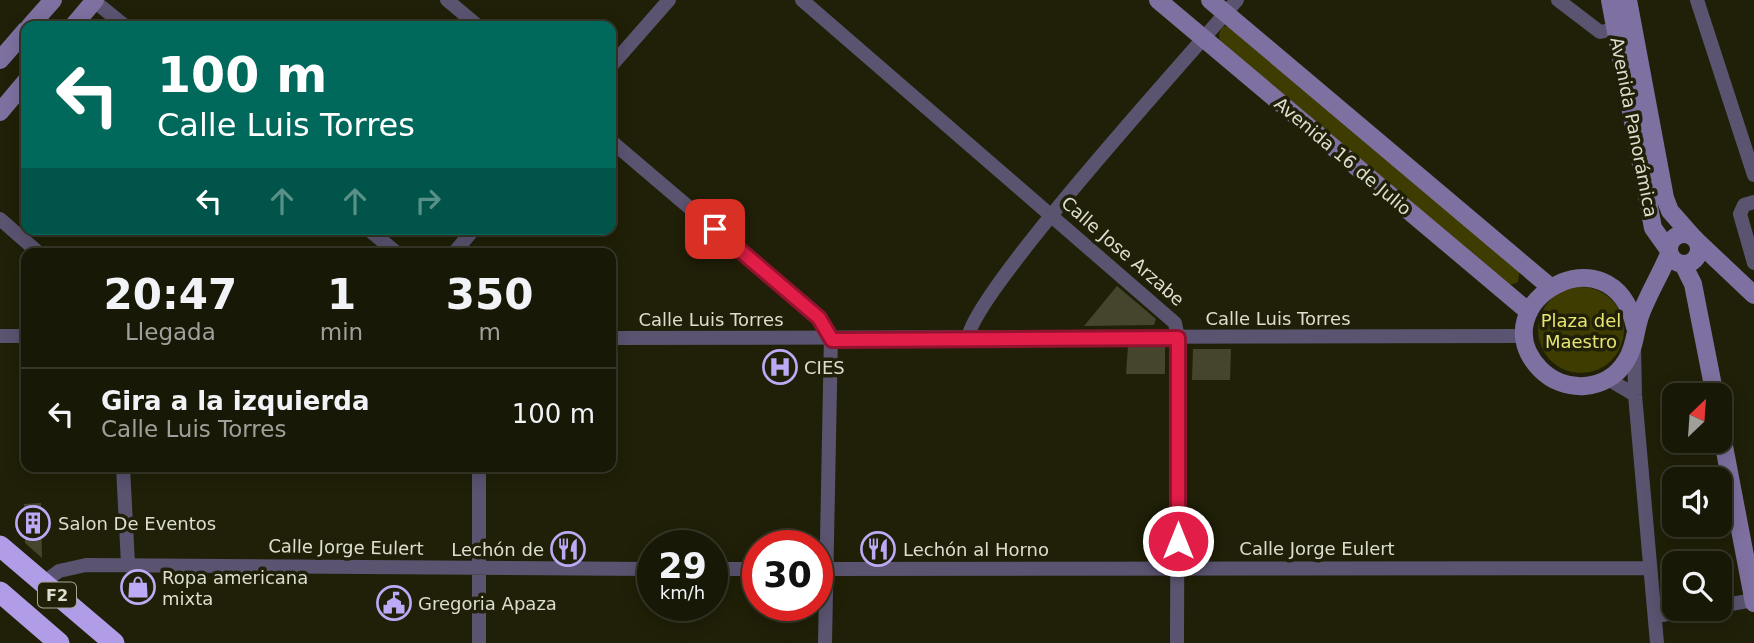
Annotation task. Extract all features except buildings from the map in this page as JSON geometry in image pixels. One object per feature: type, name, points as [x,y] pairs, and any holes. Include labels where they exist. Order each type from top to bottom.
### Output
[{"type":"highway","name":"F2","points":[[0,546],[114,643]]},
{"type":"highway","name":"F2","points":[[0,592],[59,643]]},
{"type":"street","points":[[34,21],[53,0]]},
{"type":"street","points":[[77,21],[94,0],[119,21]]},
{"type":"street","points":[[447,0],[472,21]]},
{"type":"street","points":[[616,60],[669,0]]},
{"type":"street","name":"Calle Jose Arzabe","points":[[802,0],[1171,317],[1178,338],[1177,643]]},
{"type":"street","name":"Avenida 16 de Julio","points":[[1158,0],[1529,312]]},
{"type":"street","name":"Avenida 16 de Julio","points":[[1210,0],[1231,6],[1549,286]]},
{"type":"street","points":[[1558,0],[1600,32],[1624,27]]},
{"type":"street","name":"Avenida Panorámica","points":[[1610,0],[1624,27],[1670,211],[1695,239],[1754,295]]},
{"type":"street","name":"Avenida Panorámica","points":[[1628,0],[1624,27],[1653,228],[1693,284],[1712,383]]},
{"type":"street","points":[[1697,0],[1754,175]]},
{"type":"street","points":[[968,339],[968,331],[978,310],[1052,215],[1231,6]]},
{"type":"street","points":[[0,60],[21,36]]},
{"type":"street","points":[[0,112],[21,88]]},
{"type":"street","points":[[616,145],[819,318],[832,340],[824,530]]},
{"type":"street","points":[[1754,202],[1744,205],[1740,214],[1754,263]]},
{"type":"street","points":[[0,219],[33,248]]},
{"type":"street","points":[[1657,643],[1635,395],[1634,334],[1626,302],[1618,292],[1602,282],[1585,278],[1566,279],[1549,286],[1537,298],[1529,312],[1525,337],[1533,359],[1548,377],[1578,387],[1608,379],[1626,363],[1634,334],[1652,286],[1673,259],[1672,240],[1679,234],[1695,239],[1698,254],[1692,262],[1673,259]]},
{"type":"street","points":[[375,235],[391,248]]},
{"type":"street","points":[[1618,292],[1630,293],[1652,286]]},
{"type":"street","points":[[0,336],[21,336]]},
{"type":"street","name":"Calle Luis Torres","points":[[616,338],[832,340],[1525,337]]},
{"type":"street","points":[[1608,379],[1635,395]]},
{"type":"street","points":[[1726,453],[1754,596],[1732,602]]},
{"type":"street","points":[[123,472],[128,564]]},
{"type":"street","points":[[479,472],[479,643]]},
{"type":"street","name":"Calle Jorge Eulert","points":[[43,583],[50,576],[71,567],[128,564],[637,569]]},
{"type":"street","name":"Calle Jorge Eulert","points":[[833,569],[1178,566],[1649,568]]},
{"type":"street","points":[[1655,616],[1662,615]]},
{"type":"street","points":[[824,621],[825,643]]},
{"type":"green space","points":[[1229,25],[1520,268],[1518,282],[1510,285],[1220,42],[1222,27]]},
{"type":"green space","name":"Plaza del Maestro","points":[[1581,287],[1605,294],[1617,306],[1624,330],[1617,354],[1605,366],[1581,373],[1557,366],[1545,354],[1538,330],[1545,306],[1557,294]]},
{"type":"place","name":"CIES","points":[[780,367]]},
{"type":"place","name":"Salon De Eventos","points":[[33,523]]},
{"type":"place","name":"Lechón de","points":[[568,549]]},
{"type":"place","name":"Lechón al Horno","points":[[878,549]]},
{"type":"place","name":"Ropa americana mixta","points":[[138,587]]},
{"type":"place","name":"Gregoria Apaza","points":[[394,603]]},
{"type":"route","points":[[715,229],[819,318],[828,328],[832,340],[1178,338],[1178,541]]}]
